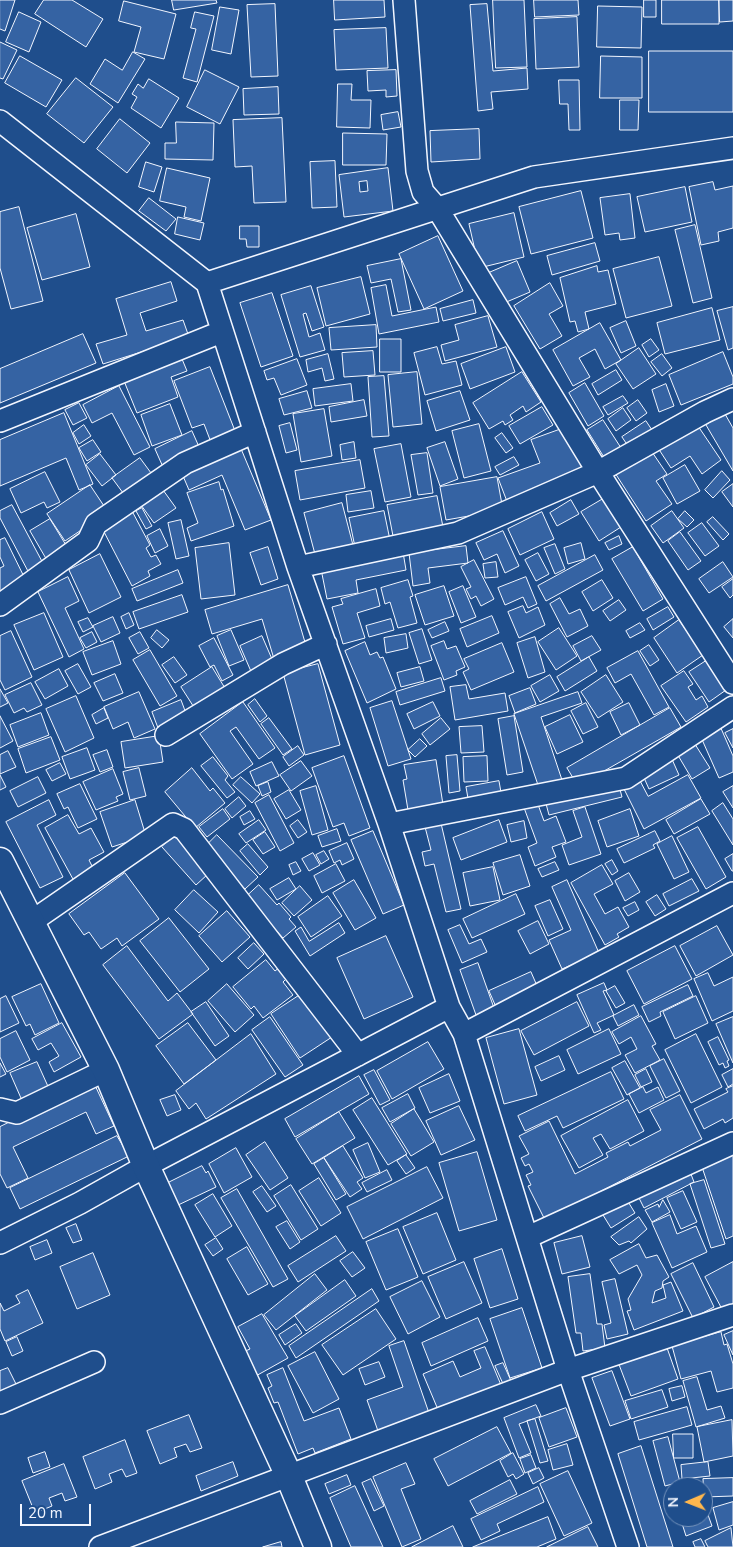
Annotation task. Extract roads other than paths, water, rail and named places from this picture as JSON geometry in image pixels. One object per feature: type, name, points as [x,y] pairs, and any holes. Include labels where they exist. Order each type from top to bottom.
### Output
[{"type":"street","points":[[404,0],[417,171],[423,192],[437,208],[598,472],[733,682]]},
{"type":"street","points":[[0,121],[206,284],[298,567],[389,824],[449,1006],[464,1034],[568,1370],[628,1547]]},
{"type":"street","points":[[206,284],[534,177],[733,148]]},
{"type":"street","points":[[0,421],[222,332]]},
{"type":"street","points":[[298,567],[458,533],[598,472],[705,412],[733,399]]},
{"type":"street","points":[[0,605],[88,541],[96,524],[165,476],[185,463],[255,432]]},
{"type":"street","points":[[166,735],[275,669],[326,644]]},
{"type":"street","points":[[389,824],[626,778],[733,707]]},
{"type":"street","points":[[30,922],[173,824],[184,830],[358,1055]]},
{"type":"street","points":[[0,861],[106,1070],[146,1166],[288,1474],[318,1547]]},
{"type":"street","points":[[464,1034],[733,893]]},
{"type":"street","points":[[0,1243],[80,1203],[146,1166],[449,1006]]},
{"type":"street","points":[[0,1109],[17,1112],[106,1070]]},
{"type":"street","points":[[528,1236],[733,1143]]},
{"type":"street","points":[[100,1547],[288,1474],[568,1370],[733,1315]]},
{"type":"street","points":[[0,1403],[94,1362]]}]
